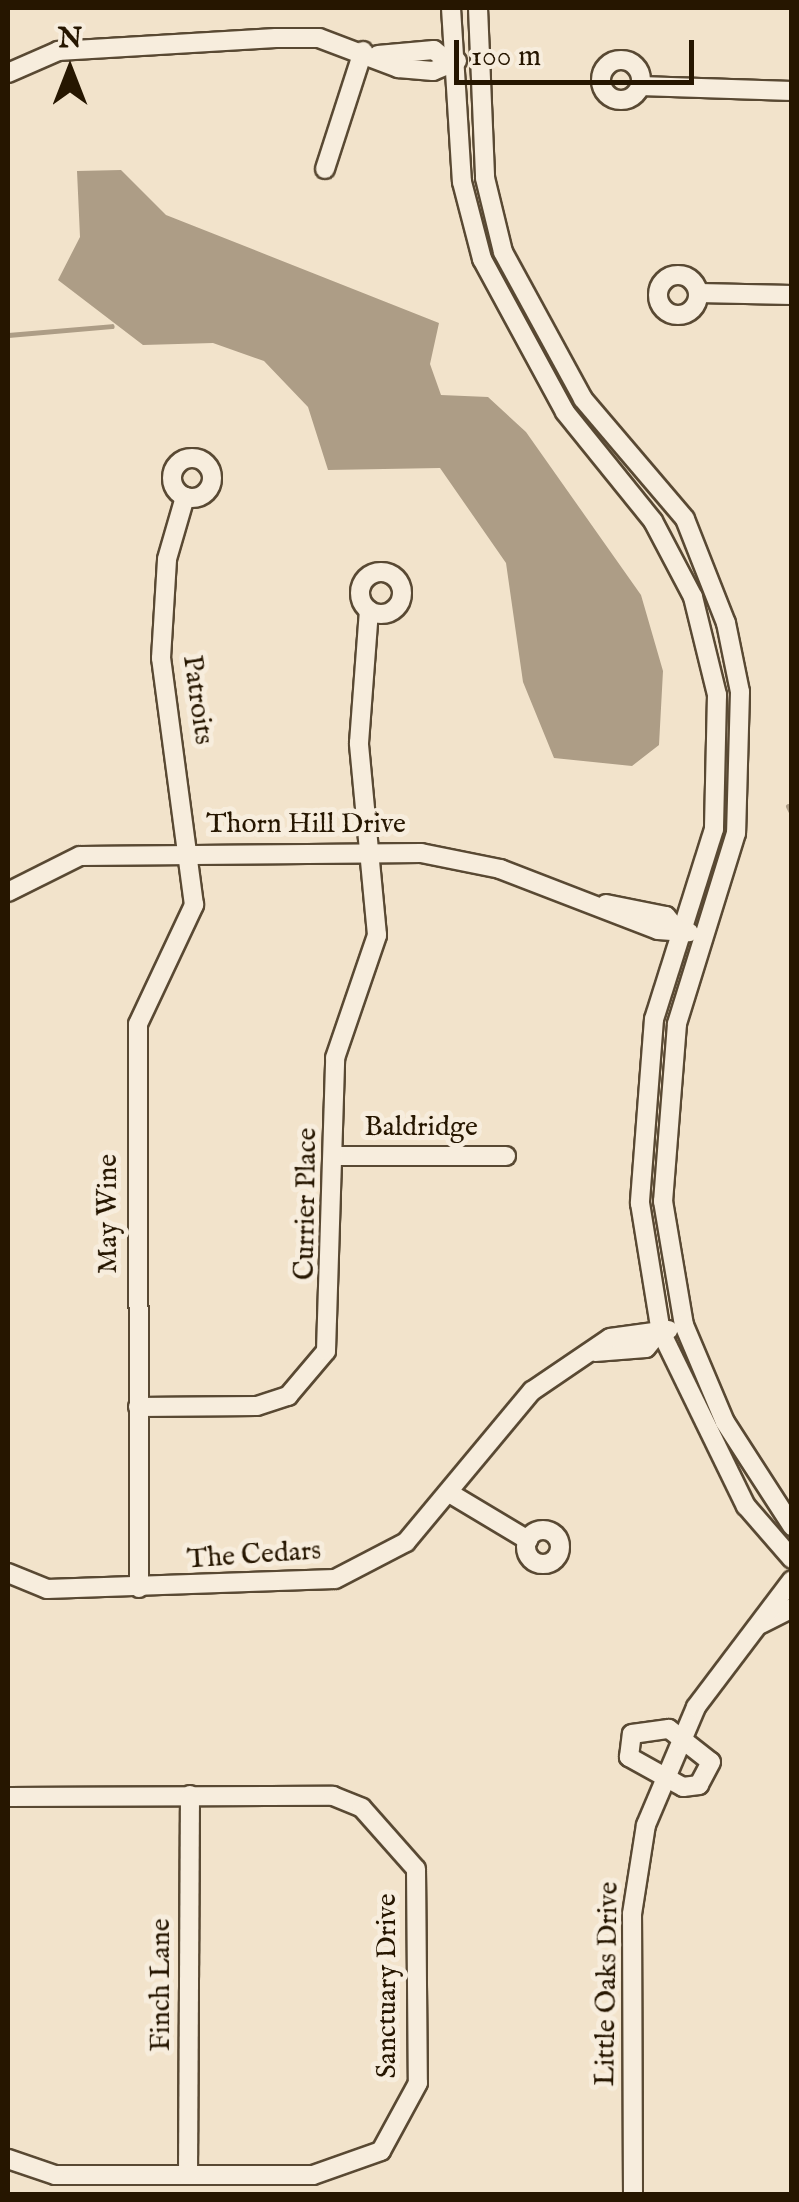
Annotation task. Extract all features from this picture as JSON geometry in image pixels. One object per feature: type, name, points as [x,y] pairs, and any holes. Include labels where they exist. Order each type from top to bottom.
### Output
[{"type":"street","points":[[452,8],[449,61],[462,182],[511,327],[565,412],[654,520],[693,597],[717,695],[714,829],[677,928],[641,1119],[640,1202],[660,1333],[746,1506],[792,1558]]},
{"type":"street","points":[[478,8],[477,60],[485,178],[531,316],[584,399],[685,519],[726,623],[740,692],[736,834],[700,936],[664,1121],[663,1201],[684,1326],[725,1422],[792,1526]]},
{"type":"street","points":[[8,73],[58,51],[319,38],[370,53],[434,50],[449,61],[477,60]]},
{"type":"street","points":[[324,169],[370,53]]},
{"type":"street","points":[[640,86],[792,91]]},
{"type":"street","points":[[698,293],[792,295]]},
{"type":"street","name":"Patroits","points":[[185,497],[167,559],[161,658],[194,852]]},
{"type":"street","name":"Currier Place","points":[[138,1407],[257,1406],[312,1376],[332,1324],[335,1058],[377,934],[374,853],[359,743],[369,610]]},
{"type":"street","name":"May Wine","points":[[139,1588],[138,1024],[194,905],[194,852]]},
{"type":"street","name":"Thorn Hill Drive","points":[[8,892],[80,856],[374,853],[463,860],[606,904],[666,916],[677,928],[700,936]]},
{"type":"street","name":"Baldridge","points":[[336,1156],[506,1156]]},
{"type":"street","name":"The Cedars","points":[[8,1573],[47,1589],[335,1579],[406,1542],[451,1494],[504,1418],[610,1338],[660,1333],[684,1326]]},
{"type":"street","points":[[451,1494],[528,1540]]},
{"type":"street","name":"Little Oaks Drive","points":[[634,2194],[632,1914],[661,1777],[681,1735],[792,1580]]},
{"type":"street","name":"Little Oaks Drive","points":[[761,1624],[792,1608]]},
{"type":"street","points":[[652,1728],[681,1735],[711,1762],[708,1777],[683,1787],[661,1777],[639,1769],[627,1741],[652,1728]]},
{"type":"street","name":"Finch Lane","points":[[188,2175],[190,1795]]},
{"type":"street","name":"Sanctuary Drive","points":[[8,1797],[333,1796],[362,1808],[401,1843],[416,1869],[418,2083],[396,2136],[359,2165],[313,2175],[55,2175],[8,2159]]},
{"type":"shaded area","points":[[121,170],[166,215],[439,323],[430,364],[441,395],[488,397],[526,432],[641,595],[663,671],[659,745],[632,766],[554,758],[523,682],[506,563],[440,468],[328,470],[308,407],[264,361],[213,343],[143,345],[58,280],[80,237],[77,171]]},
{"type":"waterway","points":[[8,335],[112,326]]},
{"type":"waterway","points":[[788,806],[792,814]]}]
